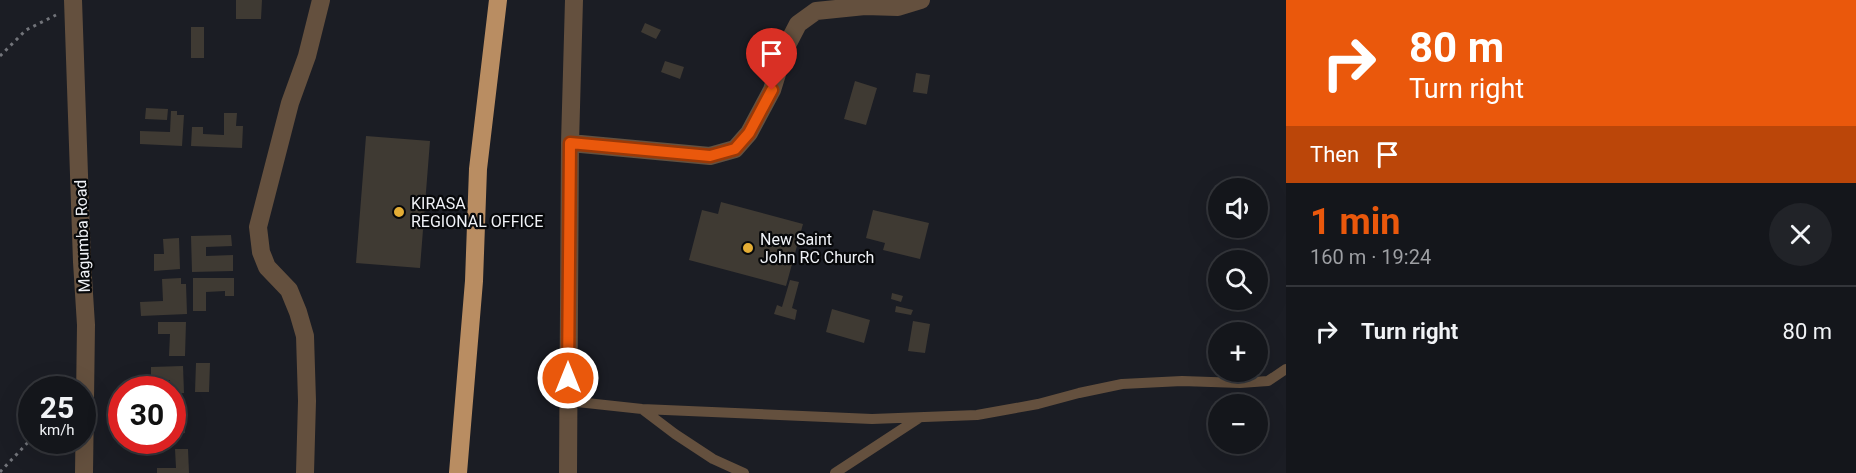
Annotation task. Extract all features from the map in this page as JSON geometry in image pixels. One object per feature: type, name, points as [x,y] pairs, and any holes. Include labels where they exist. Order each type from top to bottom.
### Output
[{"type":"highway","points":[[458,473],[474,281],[478,170],[498,0]]},
{"type":"street","points":[[305,473],[307,401],[305,336],[289,290],[267,267],[261,252],[258,227],[290,103],[307,56],[321,0]]},
{"type":"street","points":[[568,473],[570,143],[574,0]]},
{"type":"street","points":[[570,143],[710,156],[735,149],[749,133],[772,90],[784,51],[798,24],[816,11],[865,6],[898,7],[921,0]]},
{"type":"street","name":"Magumba Road","points":[[73,3],[86,325],[84,473]]},
{"type":"lane","points":[[568,401],[642,409],[861,419],[920,418],[977,415],[1038,404],[1122,384],[1268,381],[1286,369]]},
{"type":"lane","points":[[642,409],[713,459],[744,473]]},
{"type":"lane","points":[[834,473],[920,418]]},
{"type":"path","points":[[0,56],[26,30],[73,3]]},
{"type":"path","points":[[0,472],[18,453]]},
{"type":"building","points":[[236,0],[262,0],[261,19],[236,19]]},
{"type":"building","points":[[645,23],[661,30],[656,39],[641,32]]},
{"type":"building","points":[[191,27],[204,27],[204,58],[191,58]]},
{"type":"building","points":[[665,61],[684,67],[680,79],[661,72]]},
{"type":"building","points":[[916,73],[930,75],[927,94],[913,92]]},
{"type":"building","points":[[855,81],[877,88],[866,125],[844,119]]},
{"type":"building","points":[[146,108],[168,109],[167,120],[145,119]]},
{"type":"building","points":[[171,111],[177,111],[177,115],[184,115],[182,146],[140,144],[140,131],[170,132]]},
{"type":"building","points":[[224,113],[237,113],[236,126],[243,126],[242,148],[191,146],[192,127],[203,127],[203,134],[224,135]]},
{"type":"building","points":[[366,136],[430,141],[420,268],[356,263]]},
{"type":"building","points":[[721,202],[803,224],[786,286],[689,260],[702,210],[718,214]]},
{"type":"building","points":[[873,210],[929,223],[920,259],[883,250],[885,243],[866,238]]},
{"type":"building","points":[[231,235],[232,246],[206,247],[206,256],[233,255],[233,271],[192,272],[191,236]]},
{"type":"building","points":[[179,238],[180,269],[154,271],[154,254],[164,254],[163,239]]},
{"type":"building","points":[[181,278],[181,284],[186,284],[187,314],[141,316],[140,302],[163,301],[162,279]]},
{"type":"building","points":[[193,278],[234,278],[234,296],[225,296],[225,291],[206,292],[206,311],[193,311]]},
{"type":"building","points":[[790,280],[799,282],[792,308],[797,310],[795,320],[774,314],[777,305],[782,307]]},
{"type":"building","points":[[892,293],[903,296],[901,302],[891,299]]},
{"type":"building","points":[[896,306],[913,310],[911,315],[895,312]]},
{"type":"building","points":[[832,309],[870,320],[864,343],[826,332]]},
{"type":"building","points":[[913,321],[930,324],[925,353],[908,351]]},
{"type":"building","points":[[158,322],[186,322],[185,356],[169,356],[170,334],[158,334]]},
{"type":"building","points":[[196,363],[210,363],[209,392],[195,392]]},
{"type":"building","points":[[183,366],[183,376],[151,376],[151,367]]},
{"type":"building","points":[[186,449],[188,449],[189,473],[157,473],[157,468],[176,468],[175,454],[186,454]]},
{"type":"place","name":"KIRASA REGIONAL OFFICE","points":[[399,212]]},
{"type":"place","name":"New Saint John RC Church","points":[[748,248]]},
{"type":"route","points":[[568,378],[570,143],[710,156],[735,149],[749,133],[772,90]]}]
